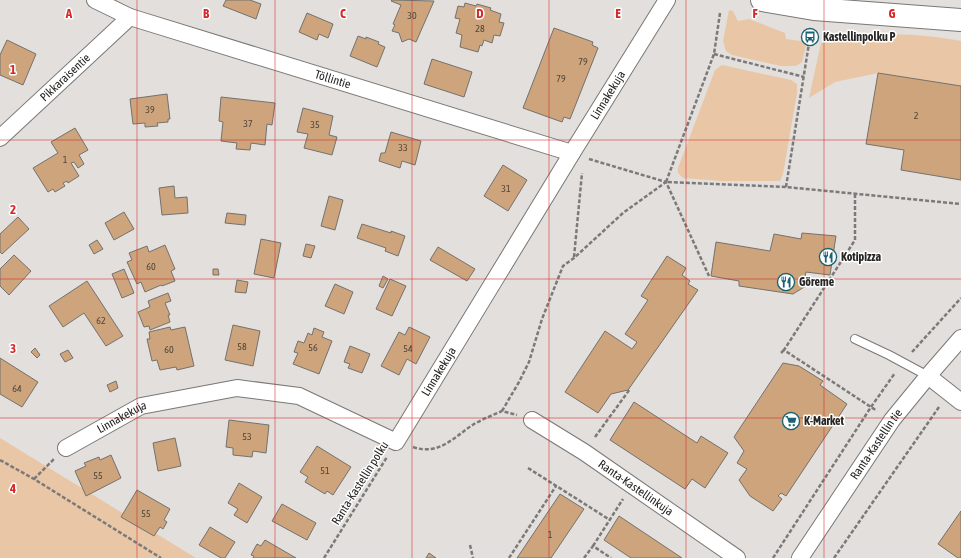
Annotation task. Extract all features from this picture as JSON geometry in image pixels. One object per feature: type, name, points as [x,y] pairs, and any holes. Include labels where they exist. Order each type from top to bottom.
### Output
[{"type":"main road","points":[[762,0],[814,9],[955,21]]},
{"type":"street","name":"Töllintie","points":[[95,0],[130,17],[578,155]]},
{"type":"street","name":"Linnakekuja","points":[[66,448],[141,406],[237,388],[299,396],[396,442],[578,155],[667,0]]},
{"type":"street","name":"Pikkaraisentie","points":[[0,138],[130,17]]},
{"type":"street","name":"Ranta-Kastellin tie","points":[[800,558],[892,420],[961,338]]},
{"type":"street","points":[[928,376],[955,398]]},
{"type":"street","name":"Ranta-Kastellinkuja","points":[[532,420],[584,452],[737,558]]},
{"type":"lane","points":[[855,339],[928,376]]},
{"type":"path","points":[[532,420],[502,411],[529,362],[542,319],[563,266],[574,258],[623,213],[666,182],[714,54],[720,14]]},
{"type":"path","points":[[786,187],[810,37]]},
{"type":"path","points":[[714,54],[804,77]]},
{"type":"path","points":[[574,258],[578,155],[666,182],[786,187],[961,204]]},
{"type":"path","points":[[666,182],[709,276]]},
{"type":"path","points":[[781,353],[855,240],[855,194]]},
{"type":"path","points":[[773,558],[871,407],[902,363],[961,298]]},
{"type":"path","points":[[784,350],[892,420]]},
{"type":"path","points":[[584,452],[630,389]]},
{"type":"path","points":[[834,558],[955,398]]},
{"type":"path","name":"Ranta-Kastellin polku","points":[[324,558],[396,442],[421,450],[441,447],[475,424],[502,411]]},
{"type":"path","points":[[34,479],[66,448]]},
{"type":"path","points":[[0,460],[34,479],[161,558]]},
{"type":"path","points":[[528,468],[610,520]]},
{"type":"path","points":[[509,558],[556,486]]},
{"type":"path","points":[[584,558],[632,486]]},
{"type":"path","points":[[470,546],[473,558]]},
{"type":"path","points":[[593,546],[610,558]]},
{"type":"shaded area","points":[[729,10],[733,11],[738,21],[749,19],[785,33],[786,39],[807,42],[802,62],[796,66],[781,66],[732,55],[726,51],[723,41]]},
{"type":"shaded area","points":[[843,34],[917,35],[961,41],[961,86],[878,73],[835,82],[809,98],[821,43],[839,42]]},
{"type":"shaded area","points":[[722,65],[791,80],[797,84],[797,93],[783,174],[780,181],[721,181],[683,178],[678,173],[678,168],[715,70]]},
{"type":"shaded area","points":[[0,438],[196,558],[0,558]]},
{"type":"building","points":[[226,0],[250,0],[261,4],[256,19],[223,6]]},
{"type":"building","points":[[391,1],[434,1],[416,42],[409,39],[402,42],[399,33],[392,31],[395,25],[393,24],[401,5]]},
{"type":"building","points":[[465,3],[476,6],[477,4],[491,8],[490,10],[501,14],[499,22],[504,23],[500,36],[494,35],[492,43],[484,40],[482,46],[480,45],[478,52],[460,47],[462,35],[456,33],[460,19],[455,18],[458,6],[464,7]]},
{"type":"building","points":[[307,13],[333,24],[328,38],[319,34],[317,40],[299,32]]},
{"type":"building","points":[[554,28],[593,42],[592,45],[598,48],[570,119],[564,117],[562,122],[523,108]]},
{"type":"building","points":[[358,36],[366,39],[366,37],[379,42],[378,44],[385,47],[377,67],[350,56]]},
{"type":"building","points":[[7,40],[36,54],[23,85],[0,75],[0,55]]},
{"type":"building","points":[[432,59],[472,72],[464,97],[424,84]]},
{"type":"building","points":[[878,73],[961,86],[961,180],[901,170],[904,150],[866,144]]},
{"type":"building","points":[[167,94],[170,119],[168,119],[168,122],[157,123],[158,126],[145,127],[145,123],[133,124],[130,99]]},
{"type":"building","points":[[221,97],[275,103],[272,125],[267,124],[265,145],[251,143],[250,150],[236,149],[237,143],[221,141],[223,122],[219,121]]},
{"type":"building","points":[[303,108],[333,116],[329,135],[337,137],[332,155],[304,148],[308,134],[297,132]]},
{"type":"building","points":[[75,128],[88,150],[79,155],[84,164],[78,168],[74,162],[71,163],[79,176],[68,183],[67,181],[63,183],[65,186],[55,192],[53,189],[48,192],[33,168],[58,153],[51,142]]},
{"type":"building","points":[[391,132],[421,141],[415,165],[402,161],[400,168],[379,161],[381,153],[385,153]]},
{"type":"building","points":[[503,165],[527,180],[508,211],[484,196]]},
{"type":"building","points":[[174,186],[175,198],[187,197],[188,213],[162,215],[159,188]]},
{"type":"building","points":[[329,196],[343,200],[335,230],[321,226]]},
{"type":"building","points":[[124,212],[134,229],[114,240],[105,223]]},
{"type":"building","points":[[227,213],[246,215],[245,225],[225,223]]},
{"type":"building","points":[[18,217],[29,229],[2,254],[0,252],[0,234]]},
{"type":"building","points":[[362,224],[405,236],[398,256],[385,251],[386,248],[357,238]]},
{"type":"building","points":[[802,233],[836,236],[830,275],[806,272],[805,277],[809,284],[793,294],[739,286],[739,281],[711,276],[716,242],[770,251],[774,234],[801,239]]},
{"type":"building","points":[[261,239],[281,243],[274,278],[254,274]]},
{"type":"building","points":[[97,240],[103,249],[94,254],[89,245]]},
{"type":"building","points":[[306,244],[315,246],[311,258],[303,256]]},
{"type":"building","points":[[165,245],[175,269],[171,271],[175,281],[145,292],[141,282],[137,284],[127,262],[132,260],[129,253],[147,246],[149,252]]},
{"type":"building","points":[[438,247],[475,269],[467,281],[430,260]]},
{"type":"building","points":[[14,255],[31,271],[9,295],[0,286],[0,269]]},
{"type":"building","points":[[667,256],[686,268],[682,275],[690,281],[688,284],[698,290],[628,390],[611,394],[598,413],[565,392],[605,331],[632,349],[637,342],[625,334],[648,300],[641,296]]},
{"type":"building","points":[[124,269],[134,293],[122,298],[112,274]]},
{"type":"building","points":[[213,269],[218,269],[219,275],[213,275]]},
{"type":"building","points":[[383,276],[388,279],[383,288],[379,286]]},
{"type":"building","points":[[390,279],[406,286],[392,316],[376,309]]},
{"type":"building","points":[[237,280],[248,282],[246,293],[235,292]]},
{"type":"building","points":[[87,281],[123,336],[106,346],[84,313],[63,327],[49,306]]},
{"type":"building","points":[[335,284],[353,292],[344,314],[325,306]]},
{"type":"building","points":[[168,293],[171,301],[165,303],[170,315],[168,315],[170,322],[150,330],[149,326],[144,327],[138,312],[150,307],[148,301]]},
{"type":"building","points":[[233,325],[260,331],[253,366],[225,360]]},
{"type":"building","points":[[170,327],[171,330],[185,327],[194,366],[177,370],[176,367],[160,370],[157,360],[152,361],[147,339],[150,339],[149,332]]},
{"type":"building","points":[[409,327],[430,337],[416,364],[407,359],[399,375],[381,366],[399,332],[405,335]]},
{"type":"building","points":[[314,328],[324,332],[322,337],[332,341],[319,374],[293,364],[298,353],[294,352],[298,341],[304,343],[308,333],[312,335]]},
{"type":"building","points":[[350,346],[370,354],[362,373],[348,368],[350,364],[344,362]]},
{"type":"building","points":[[35,348],[40,355],[37,358],[31,352]]},
{"type":"building","points":[[68,350],[73,358],[65,362],[60,354]]},
{"type":"building","points":[[0,358],[38,382],[22,407],[0,394]]},
{"type":"building","name":"K-Market","points":[[783,363],[799,366],[823,381],[820,385],[847,404],[786,496],[781,493],[778,496],[782,499],[773,511],[750,496],[739,480],[747,469],[737,463],[744,451],[734,437]]},
{"type":"building","points":[[116,381],[118,388],[110,392],[107,385]]},
{"type":"building","points":[[634,402],[697,443],[701,436],[728,453],[705,488],[692,479],[685,489],[610,440]]},
{"type":"building","points":[[229,420],[269,425],[266,453],[253,451],[252,457],[233,455],[233,448],[226,447]]},
{"type":"building","points":[[175,438],[181,466],[158,471],[153,443]]},
{"type":"building","points":[[317,446],[351,467],[333,495],[327,491],[325,494],[305,482],[308,477],[300,472]]},
{"type":"building","points":[[111,455],[121,478],[86,496],[75,471],[86,466],[84,463],[99,457],[100,460]]},
{"type":"building","points":[[239,483],[262,497],[247,523],[234,515],[238,509],[228,503]]},
{"type":"building","points":[[137,490],[170,509],[164,520],[167,522],[163,529],[160,527],[154,536],[121,517]]},
{"type":"building","points":[[560,494],[584,509],[551,558],[517,558]]},
{"type":"building","points":[[282,504],[316,523],[307,540],[272,521]]},
{"type":"building","points":[[961,511],[961,558],[958,558],[938,544]]},
{"type":"building","points":[[619,516],[682,558],[631,558],[604,540]]},
{"type":"building","points":[[210,527],[235,542],[225,558],[221,558],[199,545]]},
{"type":"building","points":[[265,540],[296,558],[253,558],[254,556],[251,555],[257,544],[261,546]]},
{"type":"building","points":[[429,553],[436,558],[426,558]]},
{"type":"place","name":"Kastellinpolku P","points":[[810,37]]},
{"type":"place","name":"Kotipizza","points":[[828,257]]},
{"type":"place","name":"Göreme","points":[[786,282]]},
{"type":"place","name":"K-Market","points":[[791,421]]}]
